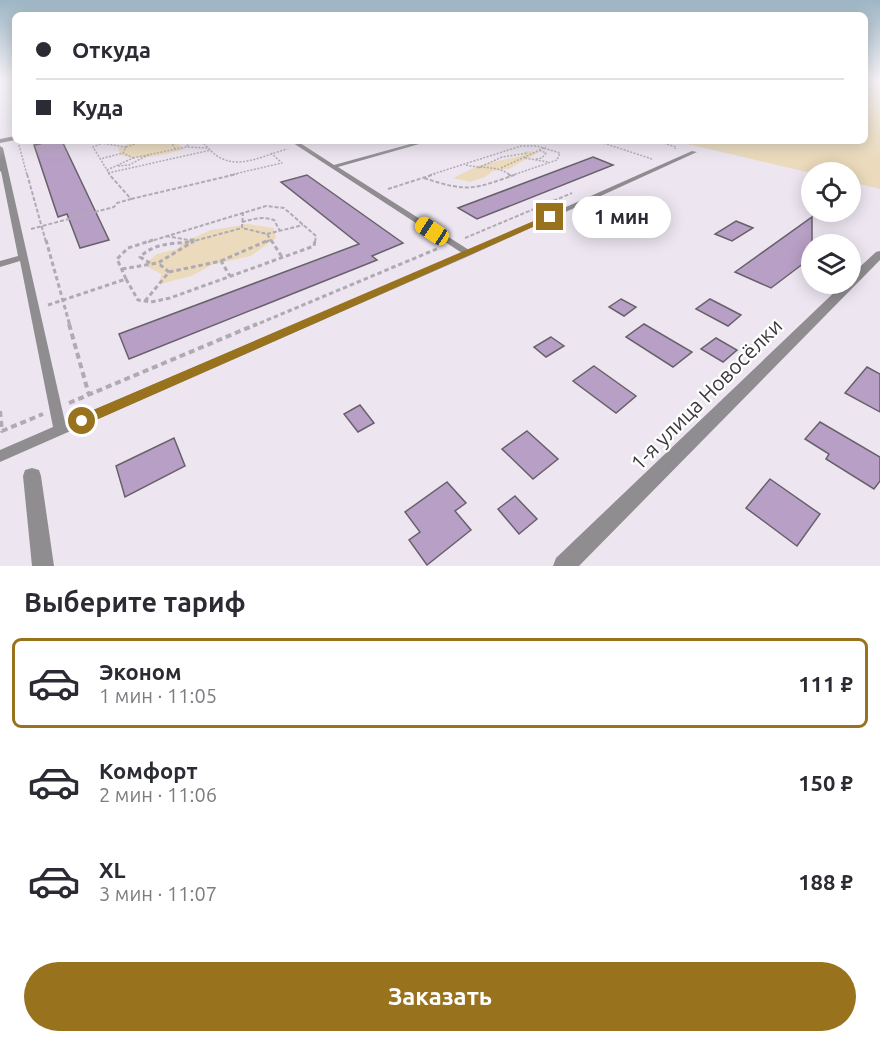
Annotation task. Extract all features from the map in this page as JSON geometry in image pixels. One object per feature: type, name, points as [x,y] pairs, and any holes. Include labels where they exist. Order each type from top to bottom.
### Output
[{"type":"street","name":"1-я улица Новосёлки","points":[[564,566],[880,255]]},
{"type":"street","points":[[32,476],[43,566]]},
{"type":"lane","points":[[297,144],[468,254]]},
{"type":"lane","points":[[333,167],[416,144]]},
{"type":"lane","points":[[0,148],[2,169],[24,258],[60,430]]},
{"type":"lane","points":[[0,456],[468,254],[694,152]]},
{"type":"lane","points":[[0,264],[24,258]]},
{"type":"path","points":[[18,144],[89,395]]},
{"type":"path","points":[[97,144],[93,147],[107,172],[131,199]]},
{"type":"path","points":[[105,144],[126,147],[134,144]]},
{"type":"path","points":[[172,144],[175,149]]},
{"type":"path","points":[[186,147],[189,144]]},
{"type":"path","points":[[204,144],[221,159],[229,161],[300,146]]},
{"type":"path","points":[[606,144],[652,159]]},
{"type":"path","points":[[666,144],[676,147],[675,150],[667,153]]},
{"type":"path","points":[[375,194],[515,148],[527,145],[546,147],[560,155],[557,160],[467,189],[454,188],[424,178]]},
{"type":"path","points":[[123,153],[126,147]]},
{"type":"path","points":[[107,172],[114,166],[151,153],[186,147],[210,149]]},
{"type":"path","points":[[464,165],[478,168],[501,168],[546,147]]},
{"type":"path","points":[[515,148],[529,154]]},
{"type":"path","points":[[107,172],[210,149]]},
{"type":"path","points":[[531,159],[542,158],[546,153],[539,150]]},
{"type":"path","points":[[100,159],[123,153],[133,158]]},
{"type":"path","points":[[114,166],[129,165],[147,158],[151,153]]},
{"type":"path","points":[[18,232],[114,207],[117,202],[282,163],[271,153]]},
{"type":"path","points":[[478,168],[492,160],[517,153],[529,154]]},
{"type":"path","points":[[641,164],[659,156]]},
{"type":"path","points":[[523,158],[550,162]]},
{"type":"path","points":[[501,168],[511,176]]},
{"type":"path","points":[[0,411],[1,431],[578,190]]},
{"type":"path","points":[[259,207],[284,208],[303,225],[316,236],[314,246],[170,298],[145,302],[134,296],[117,259],[136,244],[259,207]]},
{"type":"path","points":[[242,228],[243,212]]},
{"type":"path","points":[[242,222],[259,217],[269,218],[274,220],[280,231]]},
{"type":"path","points":[[122,269],[158,263],[195,241],[213,234],[242,228],[267,234],[303,225]]},
{"type":"path","points":[[267,234],[282,258]]},
{"type":"path","points":[[164,236],[195,241]]},
{"type":"path","points":[[145,302],[169,272],[221,261],[270,240]]},
{"type":"path","points":[[151,264],[140,257],[146,249],[159,245],[195,241]]},
{"type":"path","points":[[221,261],[230,276]]},
{"type":"path","points":[[158,263],[169,272]]},
{"type":"path","points":[[34,309],[126,279]]},
{"type":"shaded area","points":[[868,106],[880,106],[880,189],[861,184],[861,162],[801,162],[801,171],[688,144],[868,144]]},
{"type":"shaded area","points":[[128,144],[178,144],[185,149],[161,155],[129,157],[121,155],[118,148]]},
{"type":"shaded area","points":[[525,151],[539,152],[509,169],[493,171],[485,177],[470,182],[453,178],[480,165],[524,155]]},
{"type":"shaded area","points":[[248,224],[274,228],[276,238],[251,256],[214,264],[191,276],[160,284],[161,274],[145,264],[157,254],[177,249],[184,242],[211,230]]},
{"type":"building","points":[[63,144],[109,240],[80,248],[67,214],[58,217],[34,145]]},
{"type":"building","points":[[593,157],[613,165],[477,219],[458,208]]},
{"type":"building","points":[[307,175],[403,243],[372,256],[377,260],[129,359],[119,334],[359,244],[281,182]]},
{"type":"building","points":[[736,221],[753,228],[732,241],[715,234]]},
{"type":"building","points":[[805,222],[812,222],[812,234],[801,234],[801,265],[771,288],[735,272]]},
{"type":"building","points":[[621,299],[636,307],[624,316],[609,307]]},
{"type":"building","points":[[710,299],[741,315],[728,326],[696,309]]},
{"type":"building","points":[[644,324],[692,352],[673,367],[626,337]]},
{"type":"building","points":[[551,337],[564,346],[546,357],[534,347]]},
{"type":"building","points":[[716,338],[737,350],[723,362],[701,349]]},
{"type":"building","points":[[594,366],[636,396],[616,413],[573,381]]},
{"type":"building","points":[[867,367],[880,374],[880,412],[845,393]]},
{"type":"building","points":[[360,405],[374,423],[358,432],[344,414]]},
{"type":"building","points":[[820,422],[880,457],[880,481],[874,489],[826,459],[829,454],[805,439]]},
{"type":"building","points":[[527,431],[558,459],[533,479],[502,449]]},
{"type":"building","points":[[174,438],[185,466],[125,497],[116,466]]},
{"type":"building","points":[[770,479],[820,514],[797,546],[746,508]]},
{"type":"building","points":[[447,482],[466,503],[455,511],[471,530],[427,565],[409,540],[420,532],[405,512]]},
{"type":"building","points":[[515,496],[537,519],[519,534],[498,509]]},
{"type":"route","points":[[82,421],[550,217]]}]
